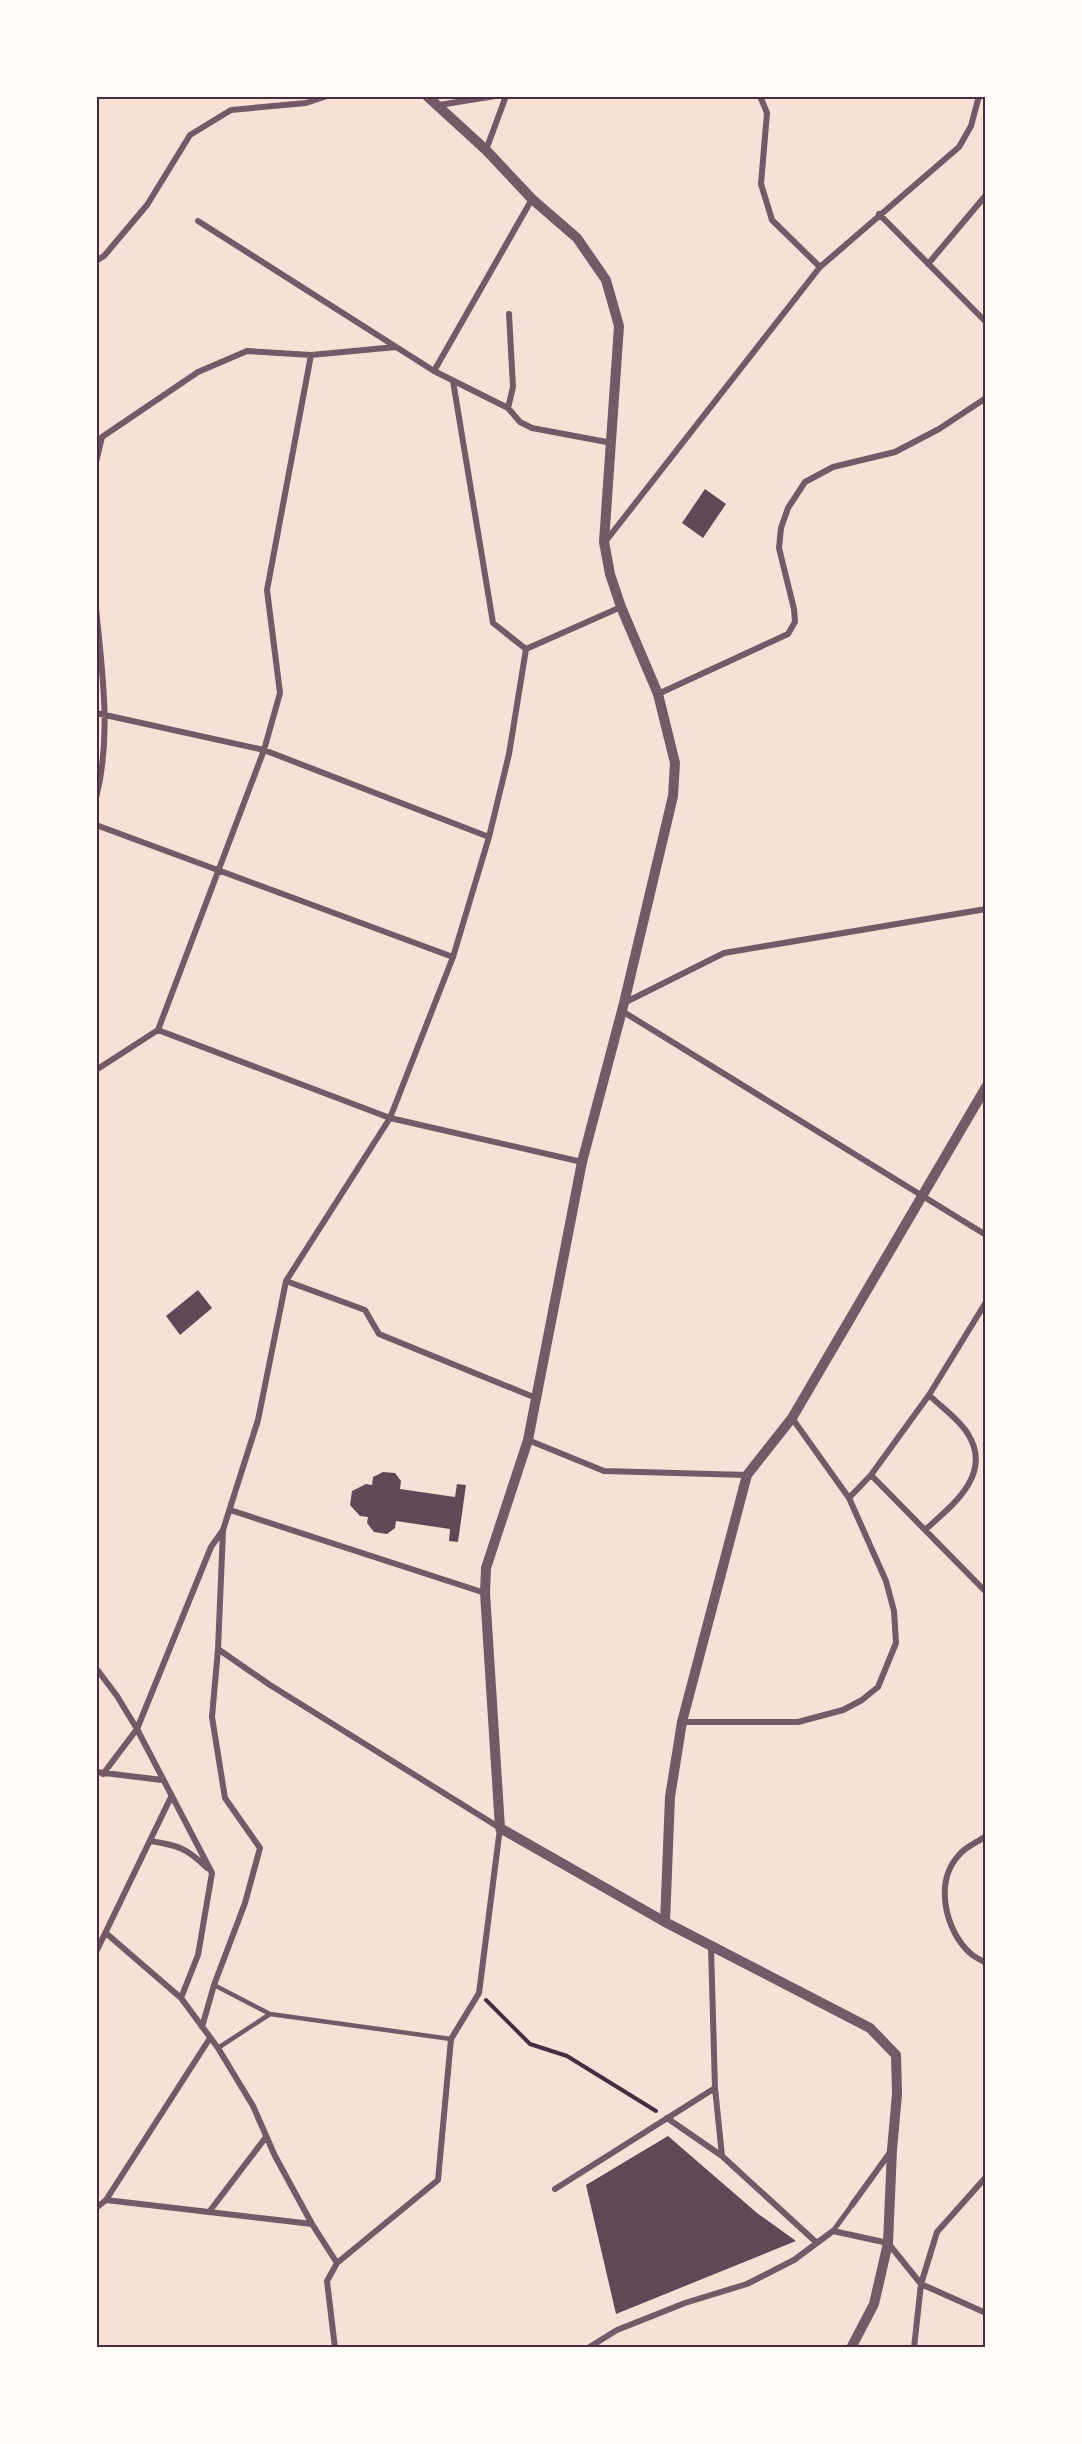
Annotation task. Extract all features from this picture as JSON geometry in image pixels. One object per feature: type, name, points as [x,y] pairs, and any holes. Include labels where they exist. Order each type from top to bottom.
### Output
[{"type":"street","points":[[96,261],[104,256],[147,205],[190,135],[231,110],[306,103],[327,96]]},
{"type":"street","points":[[335,2348],[327,2281],[337,2264],[438,2180],[451,2039],[479,1993],[500,1828],[485,1593],[486,1568],[528,1440],[582,1162],[623,1007],[673,796],[675,763],[658,694],[621,608],[610,574],[604,542],[613,443],[619,326],[606,280],[577,238],[532,199],[486,150],[440,105],[427,96]]},
{"type":"street","points":[[440,105],[495,96]]},
{"type":"street","points":[[486,150],[506,96]]},
{"type":"street","points":[[760,96],[767,113],[761,184],[772,220],[820,267]]},
{"type":"street","points":[[604,542],[820,267],[959,147],[971,126],[979,96]]},
{"type":"street","points":[[928,264],[986,195]]},
{"type":"street","points":[[434,371],[532,199]]},
{"type":"street","points":[[879,214],[986,322]]},
{"type":"street","points":[[198,220],[434,371],[508,408],[520,422],[532,428],[613,443]]},
{"type":"street","points":[[508,408],[513,387],[509,314]]},
{"type":"street","points":[[96,462],[99,438],[198,372],[247,351],[311,355],[396,347]]},
{"type":"street","points":[[96,1070],[158,1030],[264,750],[280,693],[267,590],[311,355]]},
{"type":"street","points":[[453,381],[493,623],[526,649]]},
{"type":"street","points":[[658,694],[788,634],[795,622],[779,548],[780,528],[788,508],[805,482],[833,467],[895,452],[939,429],[986,398]]},
{"type":"street","points":[[96,608],[105,714],[102,776],[96,798]]},
{"type":"street","points":[[526,649],[621,608]]},
{"type":"street","points":[[99,1773],[137,1729],[211,1547],[223,1530],[258,1420],[286,1281],[390,1118],[453,957],[489,837],[510,754],[526,649]]},
{"type":"street","points":[[96,713],[264,750],[489,837]]},
{"type":"street","points":[[96,825],[453,957]]},
{"type":"street","points":[[623,1007],[724,952],[986,909]]},
{"type":"street","points":[[623,1007],[920,1196],[986,1235]]},
{"type":"street","points":[[158,1030],[390,1118],[582,1162]]},
{"type":"street","points":[[665,1922],[670,1797],[682,1722],[747,1475],[792,1418],[920,1196],[986,1087]]},
{"type":"street","points":[[286,1281],[365,1310],[379,1334],[536,1398]]},
{"type":"street","points":[[849,1498],[871,1475],[929,1395],[986,1302]]},
{"type":"street","points":[[926,1529],[964,1493],[976,1471],[972,1442],[967,1433],[929,1395]]},
{"type":"street","points":[[682,1722],[798,1722],[843,1710],[862,1700],[878,1687],[896,1643],[894,1611],[886,1581],[849,1498],[792,1418]]},
{"type":"street","points":[[528,1440],[604,1471],[747,1475]]},
{"type":"street","points":[[871,1475],[986,1592]]},
{"type":"street","points":[[230,1510],[485,1593]]},
{"type":"street","points":[[202,2027],[214,1985],[245,1904],[260,1848],[225,1798],[212,1717],[218,1649],[223,1530]]},
{"type":"street","points":[[218,1649],[270,1685],[500,1828],[711,1947],[870,2028],[896,2055],[897,2094],[888,2243],[874,2304],[851,2348]]},
{"type":"street","points":[[96,1668],[117,1696],[137,1729],[212,1873],[198,1955],[182,1998]]},
{"type":"street","points":[[99,1773],[162,1780]]},
{"type":"street","points":[[96,1952],[107,1934],[171,1797]]},
{"type":"street","points":[[986,1836],[959,1854],[947,1875],[945,1902],[950,1926],[970,1954],[986,1963]]},
{"type":"street","points":[[150,1842],[176,1845],[198,1859],[212,1873]]},
{"type":"street","points":[[107,1934],[182,1998],[218,2048],[253,2106],[266,2137],[312,2224],[337,2264]]},
{"type":"street","points":[[711,1947],[715,2088],[722,2156]]},
{"type":"street","points":[[96,2208],[106,2200],[210,2038]]},
{"type":"street","points":[[555,2188],[715,2088]]},
{"type":"street","points":[[667,2118],[722,2156],[817,2243]]},
{"type":"street","points":[[209,2212],[266,2137]]},
{"type":"street","points":[[588,2348],[617,2330],[685,2303],[747,2284],[794,2260],[833,2231],[892,2150]]},
{"type":"street","points":[[914,2348],[921,2284],[937,2232],[986,2177]]},
{"type":"street","points":[[106,2200],[312,2224]]},
{"type":"street","points":[[833,2231],[888,2243],[921,2284],[986,2313]]},
{"type":"lane","points":[[214,1985],[270,2014],[451,2039]]},
{"type":"lane","points":[[218,2048],[270,2014]]},
{"type":"path","points":[[479,1993],[530,2044],[567,2056],[667,2118]]},
{"type":"building","points":[[705,489],[726,504],[703,538],[682,523]]},
{"type":"building","points":[[198,1290],[212,1308],[180,1335],[166,1316]]},
{"type":"building","points":[[383,1472],[395,1473],[401,1481],[400,1489],[455,1497],[457,1484],[466,1485],[458,1542],[449,1541],[450,1529],[396,1521],[395,1528],[387,1534],[374,1532],[367,1523],[368,1517],[360,1516],[350,1505],[352,1491],[366,1484],[372,1485],[373,1477]]},
{"type":"building","points":[[668,2136],[757,2213],[796,2241],[616,2314],[586,2185]]}]
